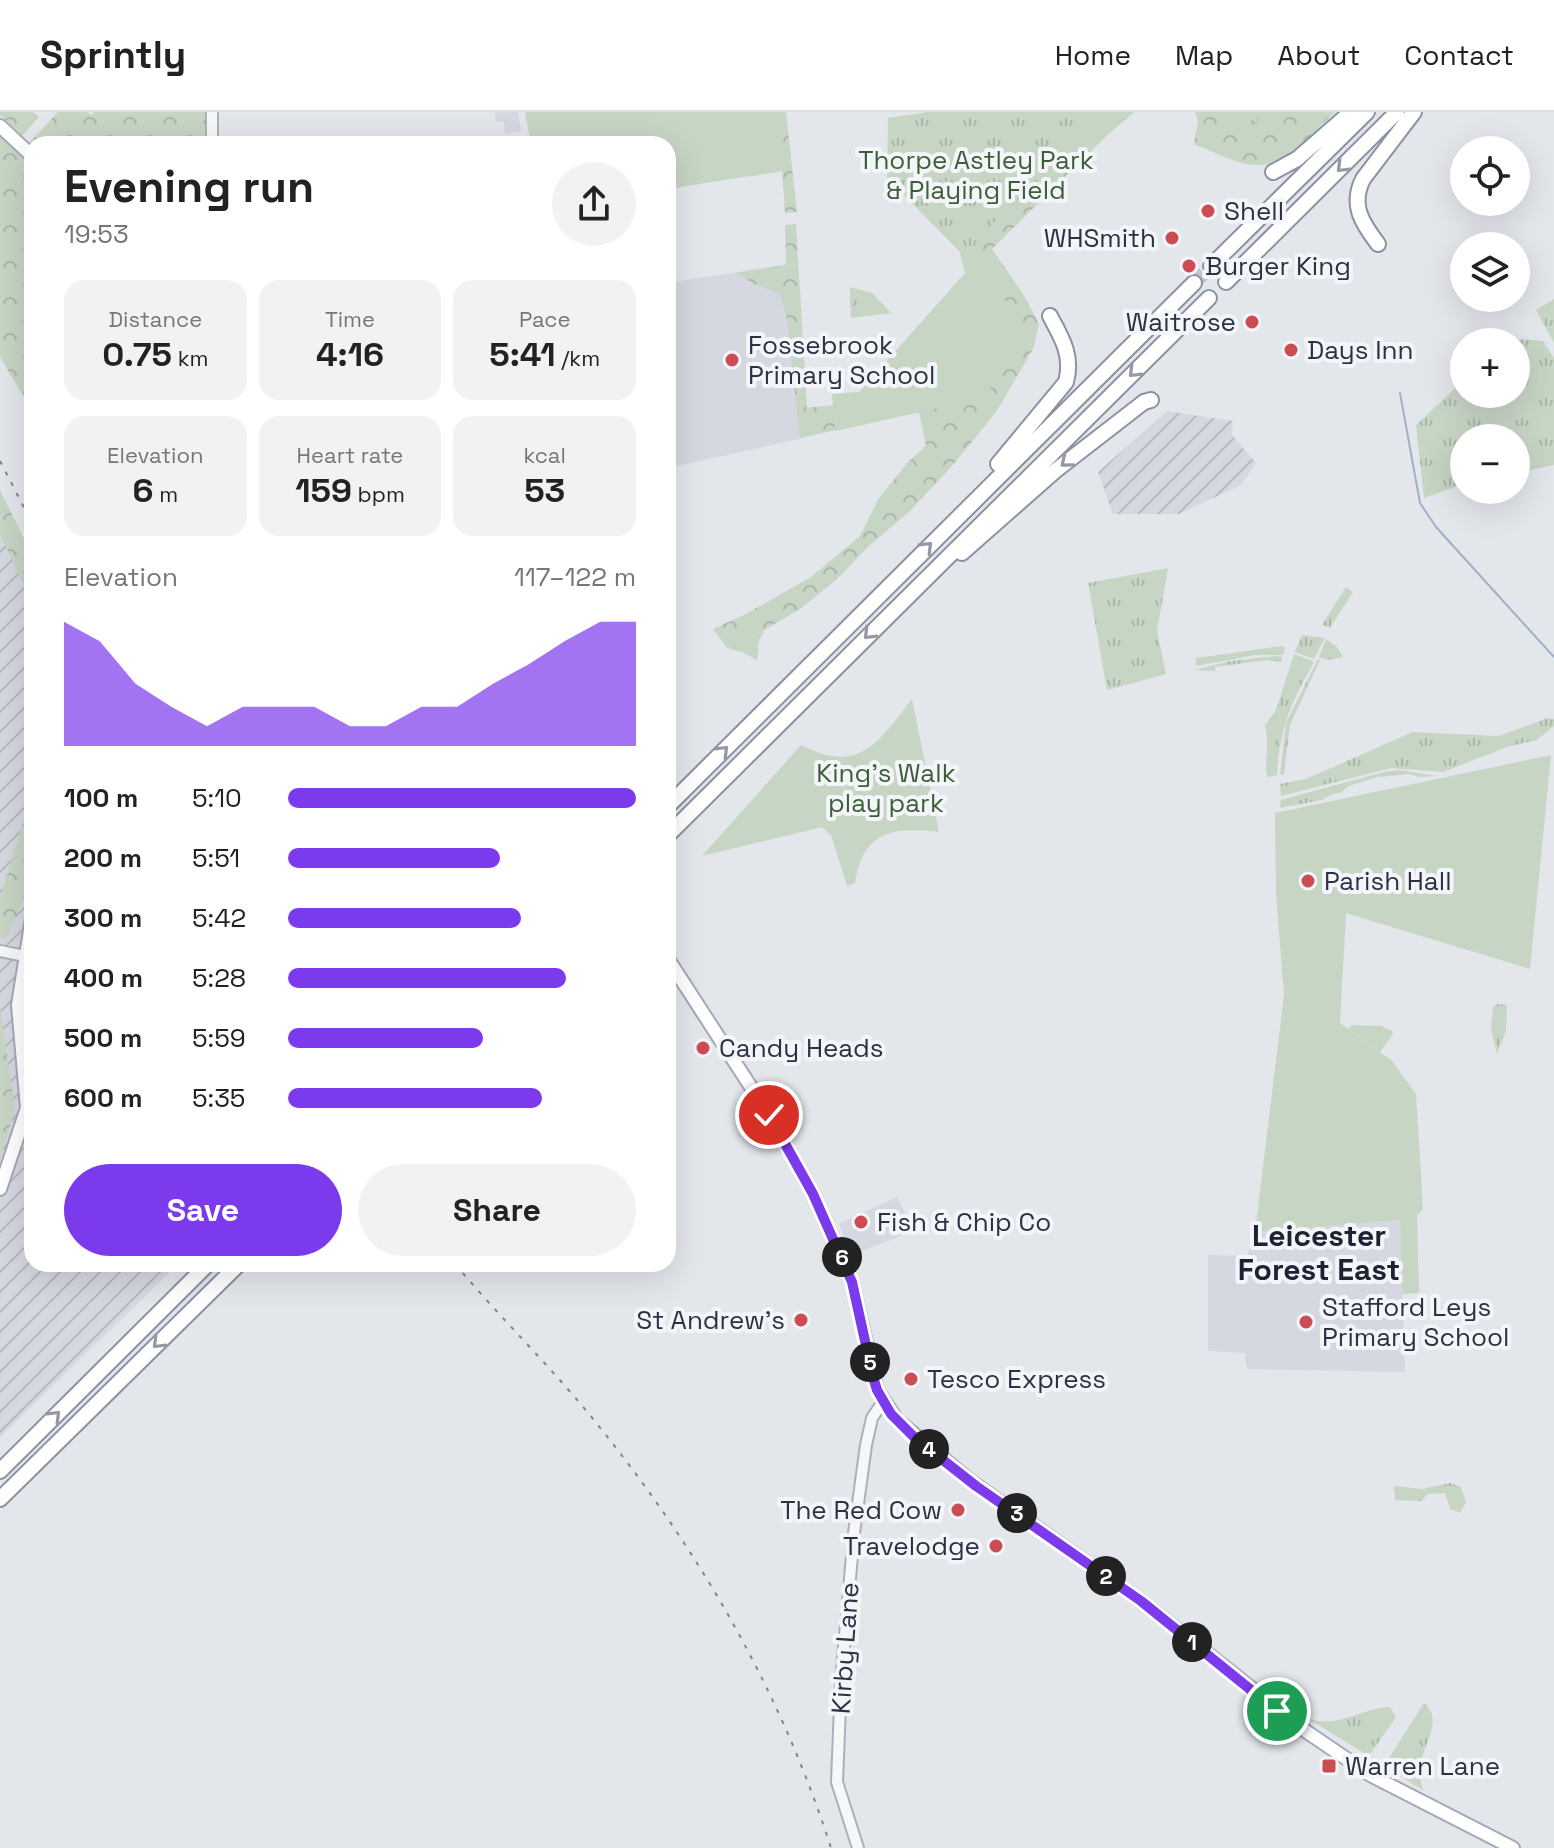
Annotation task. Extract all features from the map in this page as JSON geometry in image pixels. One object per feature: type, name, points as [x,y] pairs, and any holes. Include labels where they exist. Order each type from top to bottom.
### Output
[{"type":"highway","points":[[1273,172],[1297,159],[1351,112]]},
{"type":"highway","points":[[1211,266],[1367,112]]},
{"type":"highway","points":[[1226,282],[1397,112]]},
{"type":"highway","points":[[1378,244],[1359,215],[1357,191],[1414,112]]},
{"type":"highway","points":[[676,798],[1194,283]]},
{"type":"highway","points":[[676,827],[1209,298]]},
{"type":"highway","points":[[950,524],[1066,382],[1070,369],[1069,355],[1050,316]]},
{"type":"highway","points":[[897,606],[1104,431],[1151,400]]},
{"type":"highway","points":[[0,1471],[201,1272]]},
{"type":"highway","points":[[0,1499],[230,1272]]},
{"type":"main road","points":[[0,126],[24,148]]},
{"type":"main road","points":[[24,963],[18,1005],[24,1074]]},
{"type":"main road","points":[[676,971],[769,1115],[813,1194],[852,1282],[873,1377],[883,1402],[902,1426],[945,1462],[1141,1601],[1297,1725],[1372,1776],[1513,1848]]},
{"type":"main road","points":[[0,1189],[24,1117]]},
{"type":"street","points":[[212,112],[212,136]]},
{"type":"street","points":[[0,951],[24,956]]},
{"type":"street","name":"Kirby Lane","points":[[858,1848],[837,1782],[841,1681],[854,1533],[866,1445],[872,1418],[883,1402]]},
{"type":"shaded area","points":[[495,112],[518,112],[521,131],[505,134],[504,122],[496,122]]},
{"type":"shaded area","name":"Fossebrook Primary School","points":[[788,264],[803,438],[676,466],[676,282]]},
{"type":"shaded area","points":[[1167,411],[1233,421],[1232,435],[1256,463],[1241,485],[1179,514],[1113,514],[1098,472]]},
{"type":"shaded area","points":[[0,527],[24,575],[24,1272],[170,1272],[0,1437]]},
{"type":"shaded area","points":[[897,1197],[914,1231],[851,1255],[839,1224]]},
{"type":"shaded area","name":"Stafford Leys Primary School","points":[[1400,1220],[1405,1372],[1247,1369],[1245,1353],[1208,1351],[1208,1255],[1247,1256],[1255,1232]]},
{"type":"green space","points":[[0,112],[33,112],[39,117],[22,136]]},
{"type":"green space","points":[[58,112],[88,112],[91,115],[94,112],[206,112],[207,136],[36,136]]},
{"type":"green space","points":[[525,112],[779,112],[782,171],[676,188],[676,136],[530,136]]},
{"type":"green space","points":[[770,112],[786,112],[797,212],[785,213],[782,171],[753,176]]},
{"type":"green space","name":"Thorpe Astley Park & Playing Field","points":[[928,112],[1134,112],[991,249],[962,262],[960,252],[887,178],[888,118]]},
{"type":"green space","points":[[1030,112],[1070,112],[1048,132]]},
{"type":"green space","points":[[1111,112],[1134,112],[992,249],[1025,297],[1039,324],[1033,349],[996,412],[909,512],[836,580],[800,609],[727,648],[713,629],[811,577],[860,536],[879,498],[908,462],[926,446],[919,412],[800,438],[787,320],[780,294],[754,284],[737,273],[786,265],[785,225],[796,224],[807,408],[961,376],[976,239],[1073,147],[1079,151],[1075,147]]},
{"type":"green space","points":[[1195,112],[1225,112],[1249,130],[1264,112],[1335,112],[1284,157],[1260,165],[1234,160],[1194,144],[1198,120]]},
{"type":"green space","points":[[1200,112],[1280,112],[1258,142]]},
{"type":"green space","points":[[0,136],[24,159],[24,398],[0,357]]},
{"type":"green space","points":[[991,249],[1002,293],[1020,340],[984,398],[835,431],[832,394],[859,392],[965,273],[962,262]]},
{"type":"green space","points":[[850,287],[872,293],[891,313],[851,318]]},
{"type":"green space","points":[[1554,299],[1554,343],[1536,310]]},
{"type":"green space","points":[[1530,340],[1543,341],[1554,358],[1554,465],[1530,470],[1530,424],[1450,424],[1450,489],[1424,498],[1416,425],[1450,393],[1450,408],[1530,408]]},
{"type":"green space","points":[[0,490],[24,539],[24,586],[0,534]]},
{"type":"green space","points":[[1168,568],[1157,631],[1166,674],[1107,690],[1088,583]]},
{"type":"green space","points":[[1346,587],[1353,592],[1330,628],[1322,625]]},
{"type":"green space","points":[[764,631],[759,641],[757,660],[727,648]]},
{"type":"green space","points":[[1302,635],[1325,638],[1314,659],[1295,652]]},
{"type":"green space","points":[[1326,639],[1337,647],[1343,657],[1328,660],[1319,657]]},
{"type":"green space","points":[[1283,646],[1283,655],[1255,655],[1196,666],[1196,658]]},
{"type":"green space","points":[[1294,654],[1313,661],[1313,664],[1288,717],[1280,744],[1277,775],[1267,777],[1265,725],[1276,710]]},
{"type":"green space","points":[[1282,657],[1281,662],[1267,660],[1215,667],[1215,671],[1195,670],[1230,661]]},
{"type":"green space","points":[[1318,659],[1290,725],[1284,775],[1280,775],[1286,723]]},
{"type":"green space","name":"King's Walk play park","points":[[912,699],[939,832],[908,830],[883,836],[865,852],[855,883],[847,886],[831,835],[822,827],[702,856],[801,745],[838,757],[866,750]]},
{"type":"green space","points":[[1548,718],[1554,719],[1554,726],[1537,740],[1507,747],[1443,772],[1391,768],[1281,796],[1280,784],[1306,779],[1413,732],[1498,736]]},
{"type":"green space","points":[[1551,755],[1530,969],[1346,913],[1340,1023],[1392,1061],[1416,1094],[1423,1209],[1417,1216],[1419,1293],[1402,1294],[1400,1220],[1255,1232],[1284,995],[1276,894],[1275,813]]},
{"type":"green space","points":[[1399,770],[1436,776],[1409,774],[1378,777],[1349,786],[1322,800],[1280,808],[1281,800]]},
{"type":"green space","points":[[24,819],[24,897],[7,938],[0,938],[0,898]]},
{"type":"green space","points":[[1497,1004],[1507,1005],[1506,1031],[1497,1054],[1491,1028],[1493,1007]]},
{"type":"green space","points":[[0,1005],[15,1109],[0,1160]]},
{"type":"green space","points":[[1352,1025],[1381,1026],[1393,1034],[1380,1052],[1348,1029]]},
{"type":"green space","points":[[1450,1483],[1461,1487],[1466,1502],[1460,1513],[1450,1509],[1445,1493],[1428,1494],[1421,1501],[1395,1500],[1394,1486],[1422,1489]]},
{"type":"green space","points":[[1424,1703],[1431,1712],[1433,1722],[1420,1767],[1424,1791],[1384,1766]]},
{"type":"green space","points":[[1390,1707],[1396,1717],[1369,1756],[1307,1718],[1338,1720]]},
{"type":"waterway","points":[[1400,393],[1420,503],[1436,527],[1554,657]]},
{"type":"tunnel","points":[[1194,283],[1211,266]]},
{"type":"railway","points":[[0,461],[24,508]]},
{"type":"railway","points":[[462,1272],[589,1414],[628,1463],[699,1566],[731,1619],[787,1731],[831,1848]]},
{"type":"place","name":"Shell","points":[[1208,211]]},
{"type":"place","name":"WHSmith","points":[[1172,238]]},
{"type":"place","name":"Burger King","points":[[1189,266]]},
{"type":"place","name":"Waitrose","points":[[1252,322]]},
{"type":"place","name":"Days Inn","points":[[1291,350]]},
{"type":"place","name":"Fossebrook Primary School","points":[[732,360]]},
{"type":"place","name":"Parish Hall","points":[[1308,881]]},
{"type":"place","name":"Candy Heads","points":[[703,1048]]},
{"type":"place","name":"Fish & Chip Co","points":[[861,1222]]},
{"type":"place","name":"St Andrew's","points":[[801,1320]]},
{"type":"place","name":"Stafford Leys Primary School","points":[[1306,1322]]},
{"type":"place","name":"Tesco Express","points":[[911,1379]]},
{"type":"place","name":"The Red Cow","points":[[958,1510]]},
{"type":"place","name":"Travelodge","points":[[996,1546]]},
{"type":"place","name":"Warren Lane","points":[[1329,1766]]},
{"type":"district","name":"Leicester Forest East","points":[[1319,1253]]},
{"type":"route","points":[[769,1115],[813,1194],[852,1282],[873,1377],[891,1414],[915,1438],[969,1480],[1141,1601],[1277,1711]]}]
